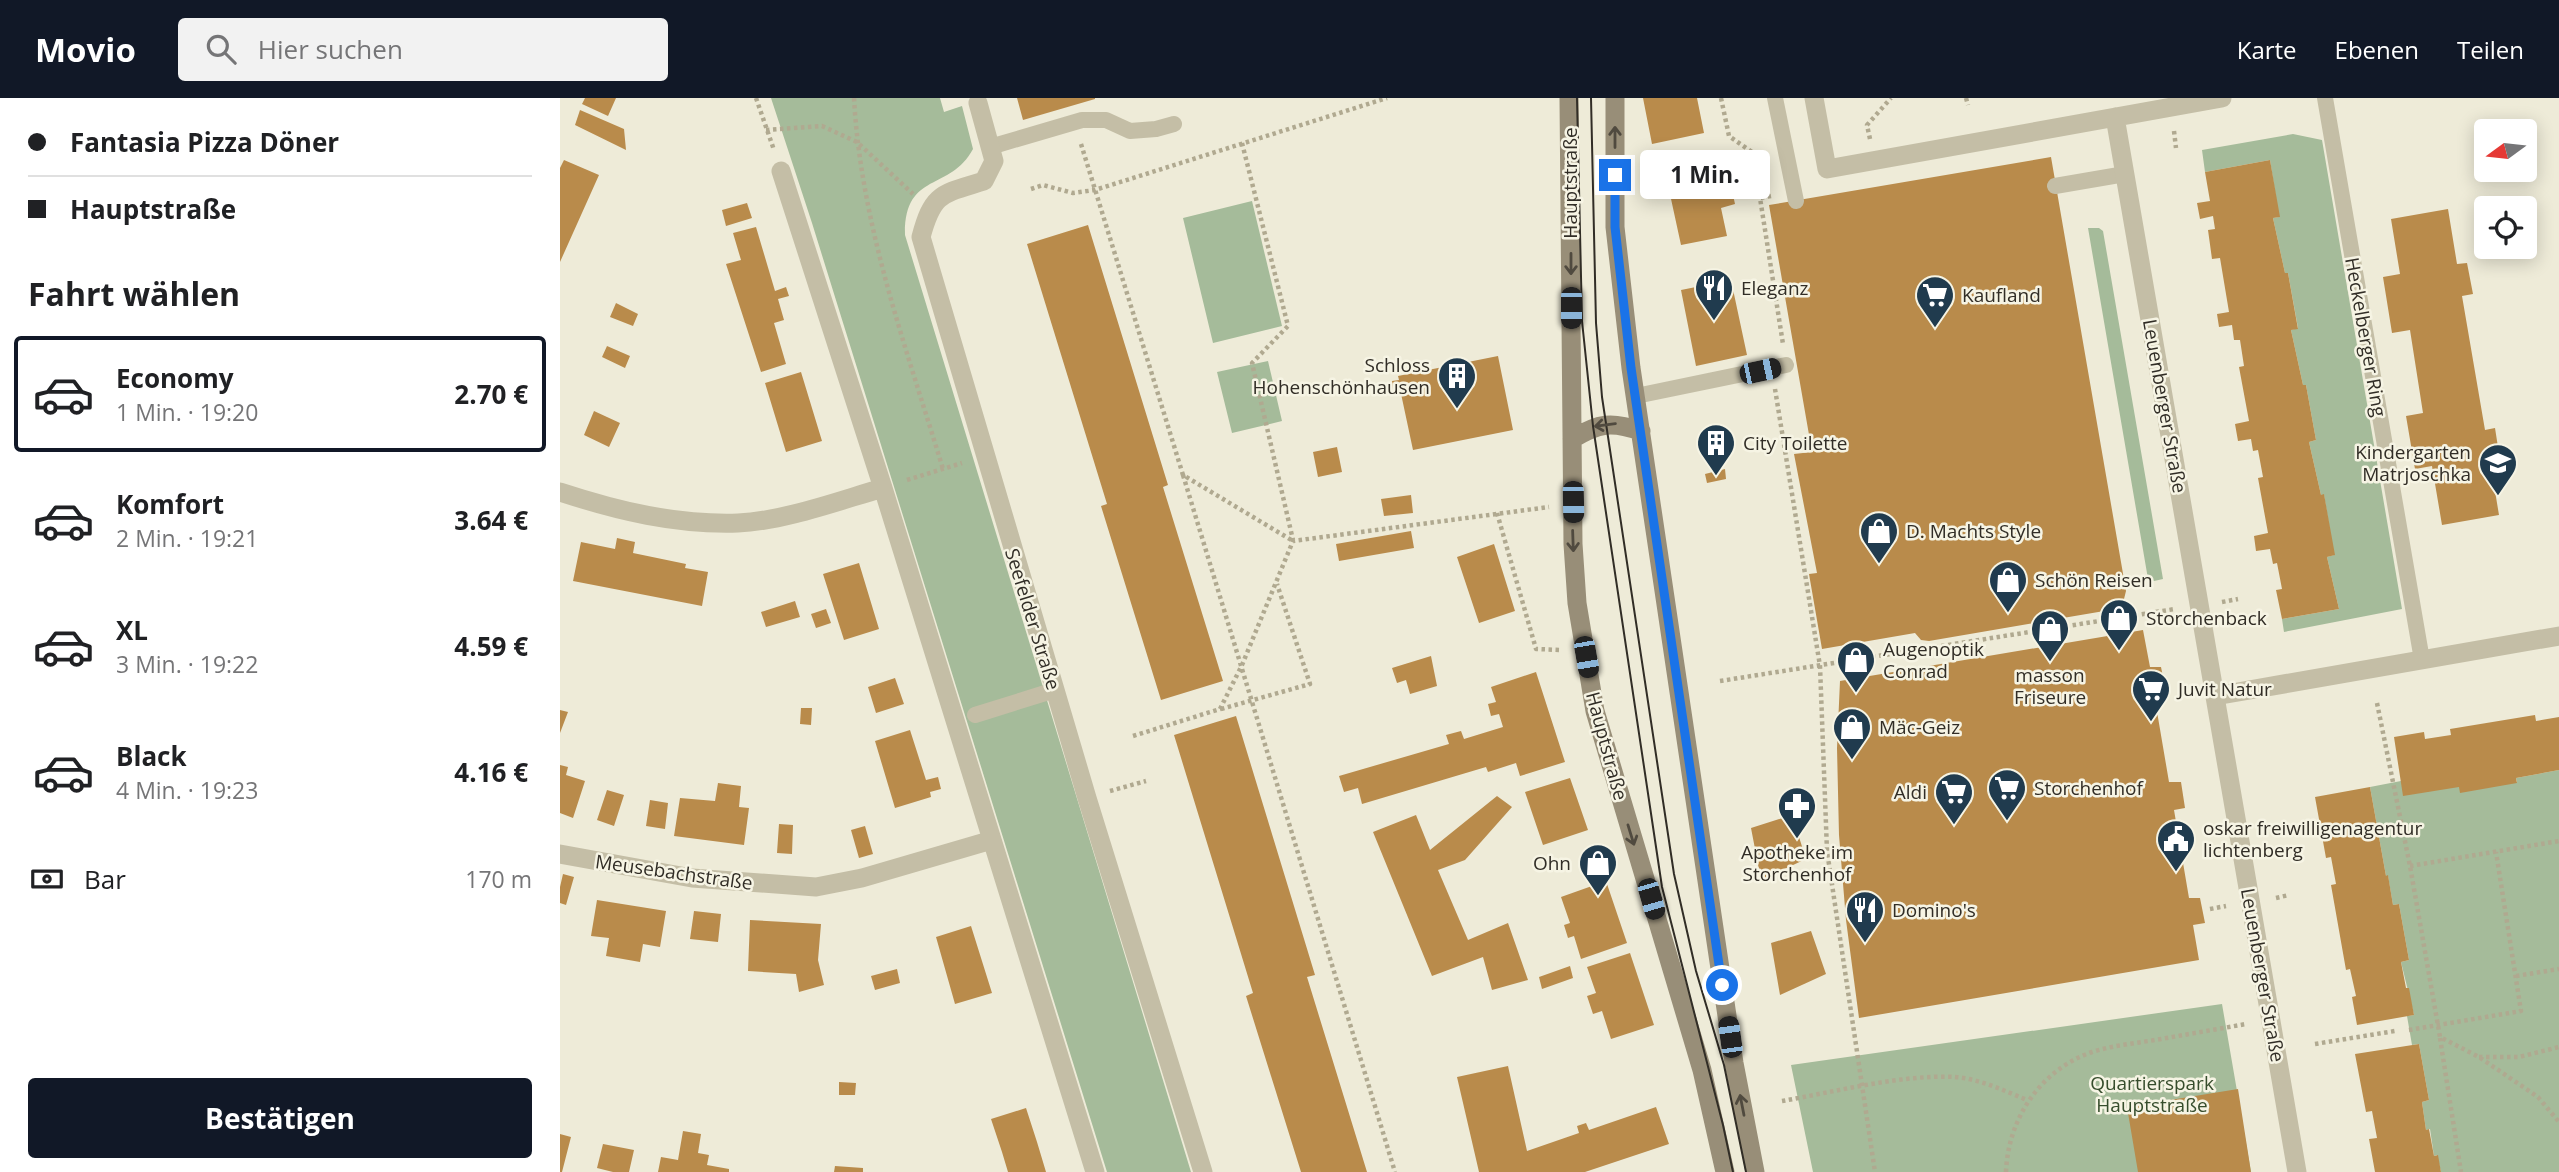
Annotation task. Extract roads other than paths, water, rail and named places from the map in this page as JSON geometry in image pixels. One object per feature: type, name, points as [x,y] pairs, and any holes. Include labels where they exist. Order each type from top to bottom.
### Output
[{"type":"main road","name":"Hauptstraße","points":[[1569,98],[1573,544],[1577,603],[1595,711],[1702,1070],[1725,1172]]},
{"type":"main road","points":[[1615,98],[1615,227],[1636,396],[1734,1063],[1755,1172]]},
{"type":"main road","points":[[1572,439],[1593,426],[1618,423],[1641,431]]},
{"type":"main road","points":[[1702,1070],[1734,1063]]},
{"type":"street","points":[[1814,98],[1827,169],[2222,98]]},
{"type":"street","points":[[977,100],[990,147]]},
{"type":"street","name":"Leuenberger Straße","points":[[2115,117],[2297,1172]]},
{"type":"street","name":"Seefelder Straße","points":[[990,147],[994,161],[984,181],[944,194],[928,211],[921,237],[1087,798],[1203,1172]]},
{"type":"street","points":[[781,171],[883,488],[1095,1172]]},
{"type":"street","points":[[560,492],[612,509],[682,522],[740,523],[803,511],[883,488]]},
{"type":"street","points":[[2215,696],[2559,636]]},
{"type":"street","name":"Meusebachstraße","points":[[560,854],[692,878],[816,887],[862,878],[992,840]]},
{"type":"lane","points":[[1775,98],[1795,196]]},
{"type":"lane","name":"Heckelberger Ring","points":[[2325,98],[2422,660]]},
{"type":"lane","points":[[990,147],[1074,122],[1106,120],[1130,131],[1156,129],[1174,124]]},
{"type":"lane","points":[[2055,186],[2125,174]]},
{"type":"lane","points":[[1636,396],[1786,365]]},
{"type":"lane","points":[[975,715],[1055,690]]},
{"type":"tram line","points":[[1577,98],[1582,321],[1593,426],[1662,887],[1733,1172]]},
{"type":"tram line","points":[[1591,98],[1596,323],[1602,397],[1674,874],[1696,971],[1724,1065],[1746,1172]]},
{"type":"place","name":"Eleganz","points":[[1714,322]]},
{"type":"place","name":"Kaufland","points":[[1935,329]]},
{"type":"place","name":"Schloss Hohenschönhausen","points":[[1457,410]]},
{"type":"place","name":"City Toilette","points":[[1716,477]]},
{"type":"place","name":"Kindergarten Matrjoschka","points":[[2498,497]]},
{"type":"place","name":"D. Machts Style","points":[[1879,565]]},
{"type":"place","name":"Schön Reisen","points":[[2008,614]]},
{"type":"place","name":"Storchenback","points":[[2119,652]]},
{"type":"place","name":"masson Friseure","points":[[2050,663]]},
{"type":"place","name":"Augenoptik Conrad","points":[[1856,694]]},
{"type":"place","name":"Juvit Natur","points":[[2151,723]]},
{"type":"place","name":"Mäc-Geiz","points":[[1852,761]]},
{"type":"place","name":"Storchenhof","points":[[2007,822]]},
{"type":"place","name":"Aldi","points":[[1954,826]]},
{"type":"place","name":"Apotheke im Storchenhof","points":[[1797,840]]},
{"type":"place","name":"oskar freiwilligenagentur lichtenberg","points":[[2176,873]]},
{"type":"place","name":"Ohn","points":[[1598,897]]},
{"type":"place","name":"Domino's","points":[[1865,944]]},
{"type":"park label","name":"Quartierspark Hauptstraße","points":[[2152,1094]]}]
